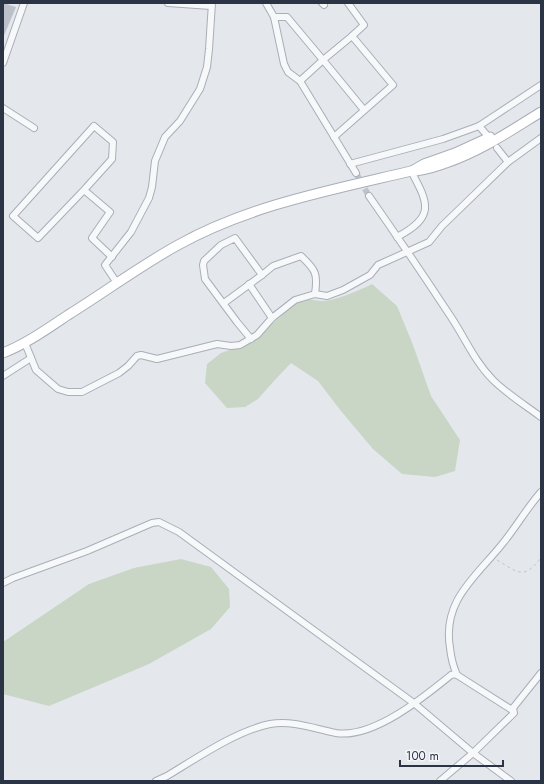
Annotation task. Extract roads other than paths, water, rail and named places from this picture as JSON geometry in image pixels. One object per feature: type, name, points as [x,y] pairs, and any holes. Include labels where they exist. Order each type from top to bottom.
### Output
[{"type":"street","points":[[3,63],[24,3]]},
{"type":"street","points":[[117,283],[105,265],[131,232],[149,198],[152,187],[155,161],[165,137],[180,121],[200,89],[207,67],[211,4],[168,3]]},
{"type":"street","points":[[266,3],[274,17],[284,64],[288,72],[300,81],[356,173]]},
{"type":"street","points":[[300,81],[364,25],[348,3]]},
{"type":"street","points":[[274,17],[287,17],[364,110]]},
{"type":"street","points":[[334,137],[393,86],[352,36]]},
{"type":"street","points":[[350,164],[443,139],[479,126],[541,85]]},
{"type":"street","points":[[411,171],[424,164],[456,153],[494,135],[541,105]]},
{"type":"street","points":[[3,108],[20,123],[34,128]]},
{"type":"street","points":[[3,354],[25,343],[117,283],[179,245],[242,216],[286,201],[411,171],[422,171],[478,150],[541,112]]},
{"type":"street","points":[[94,126],[113,142],[112,159],[84,190],[38,238],[13,216],[94,126]]},
{"type":"street","points":[[479,126],[486,134]]},
{"type":"street","points":[[25,343],[36,370],[58,389],[76,393],[82,392],[119,373],[137,356],[141,355],[157,359],[217,344],[231,346],[240,345],[251,339],[272,318],[295,300],[315,294],[327,296],[343,290],[370,274],[378,265],[406,251],[429,242],[442,226],[508,162],[541,138]]},
{"type":"street","points":[[497,148],[508,162]]},
{"type":"street","points":[[397,236],[416,226],[425,212],[426,203],[411,171]]},
{"type":"street","points":[[84,190],[110,212],[92,238],[112,257]]},
{"type":"street","points":[[369,196],[451,317],[475,358],[484,370],[510,395],[541,417]]},
{"type":"street","points":[[251,339],[205,279],[203,265],[204,261],[221,245],[235,238],[262,275]]},
{"type":"street","points":[[224,303],[273,266],[301,256],[315,272],[318,280],[315,294]]},
{"type":"street","points":[[249,284],[272,318]]},
{"type":"street","points":[[3,376],[31,358]]},
{"type":"street","points":[[514,708],[512,710],[457,674],[454,668],[449,643],[449,629],[452,610],[456,600],[512,532],[541,492]]},
{"type":"street","points":[[3,583],[88,551],[152,523],[159,522],[169,526],[185,536],[415,704],[473,753],[511,781]]},
{"type":"street","points":[[440,781],[473,753],[514,713],[514,708],[541,673]]},
{"type":"street","points":[[156,781],[230,739],[262,726],[277,723],[292,723],[337,733],[360,732],[415,704],[451,675],[457,674]]},
{"type":"tunnel","points":[[356,173],[369,196]]}]
